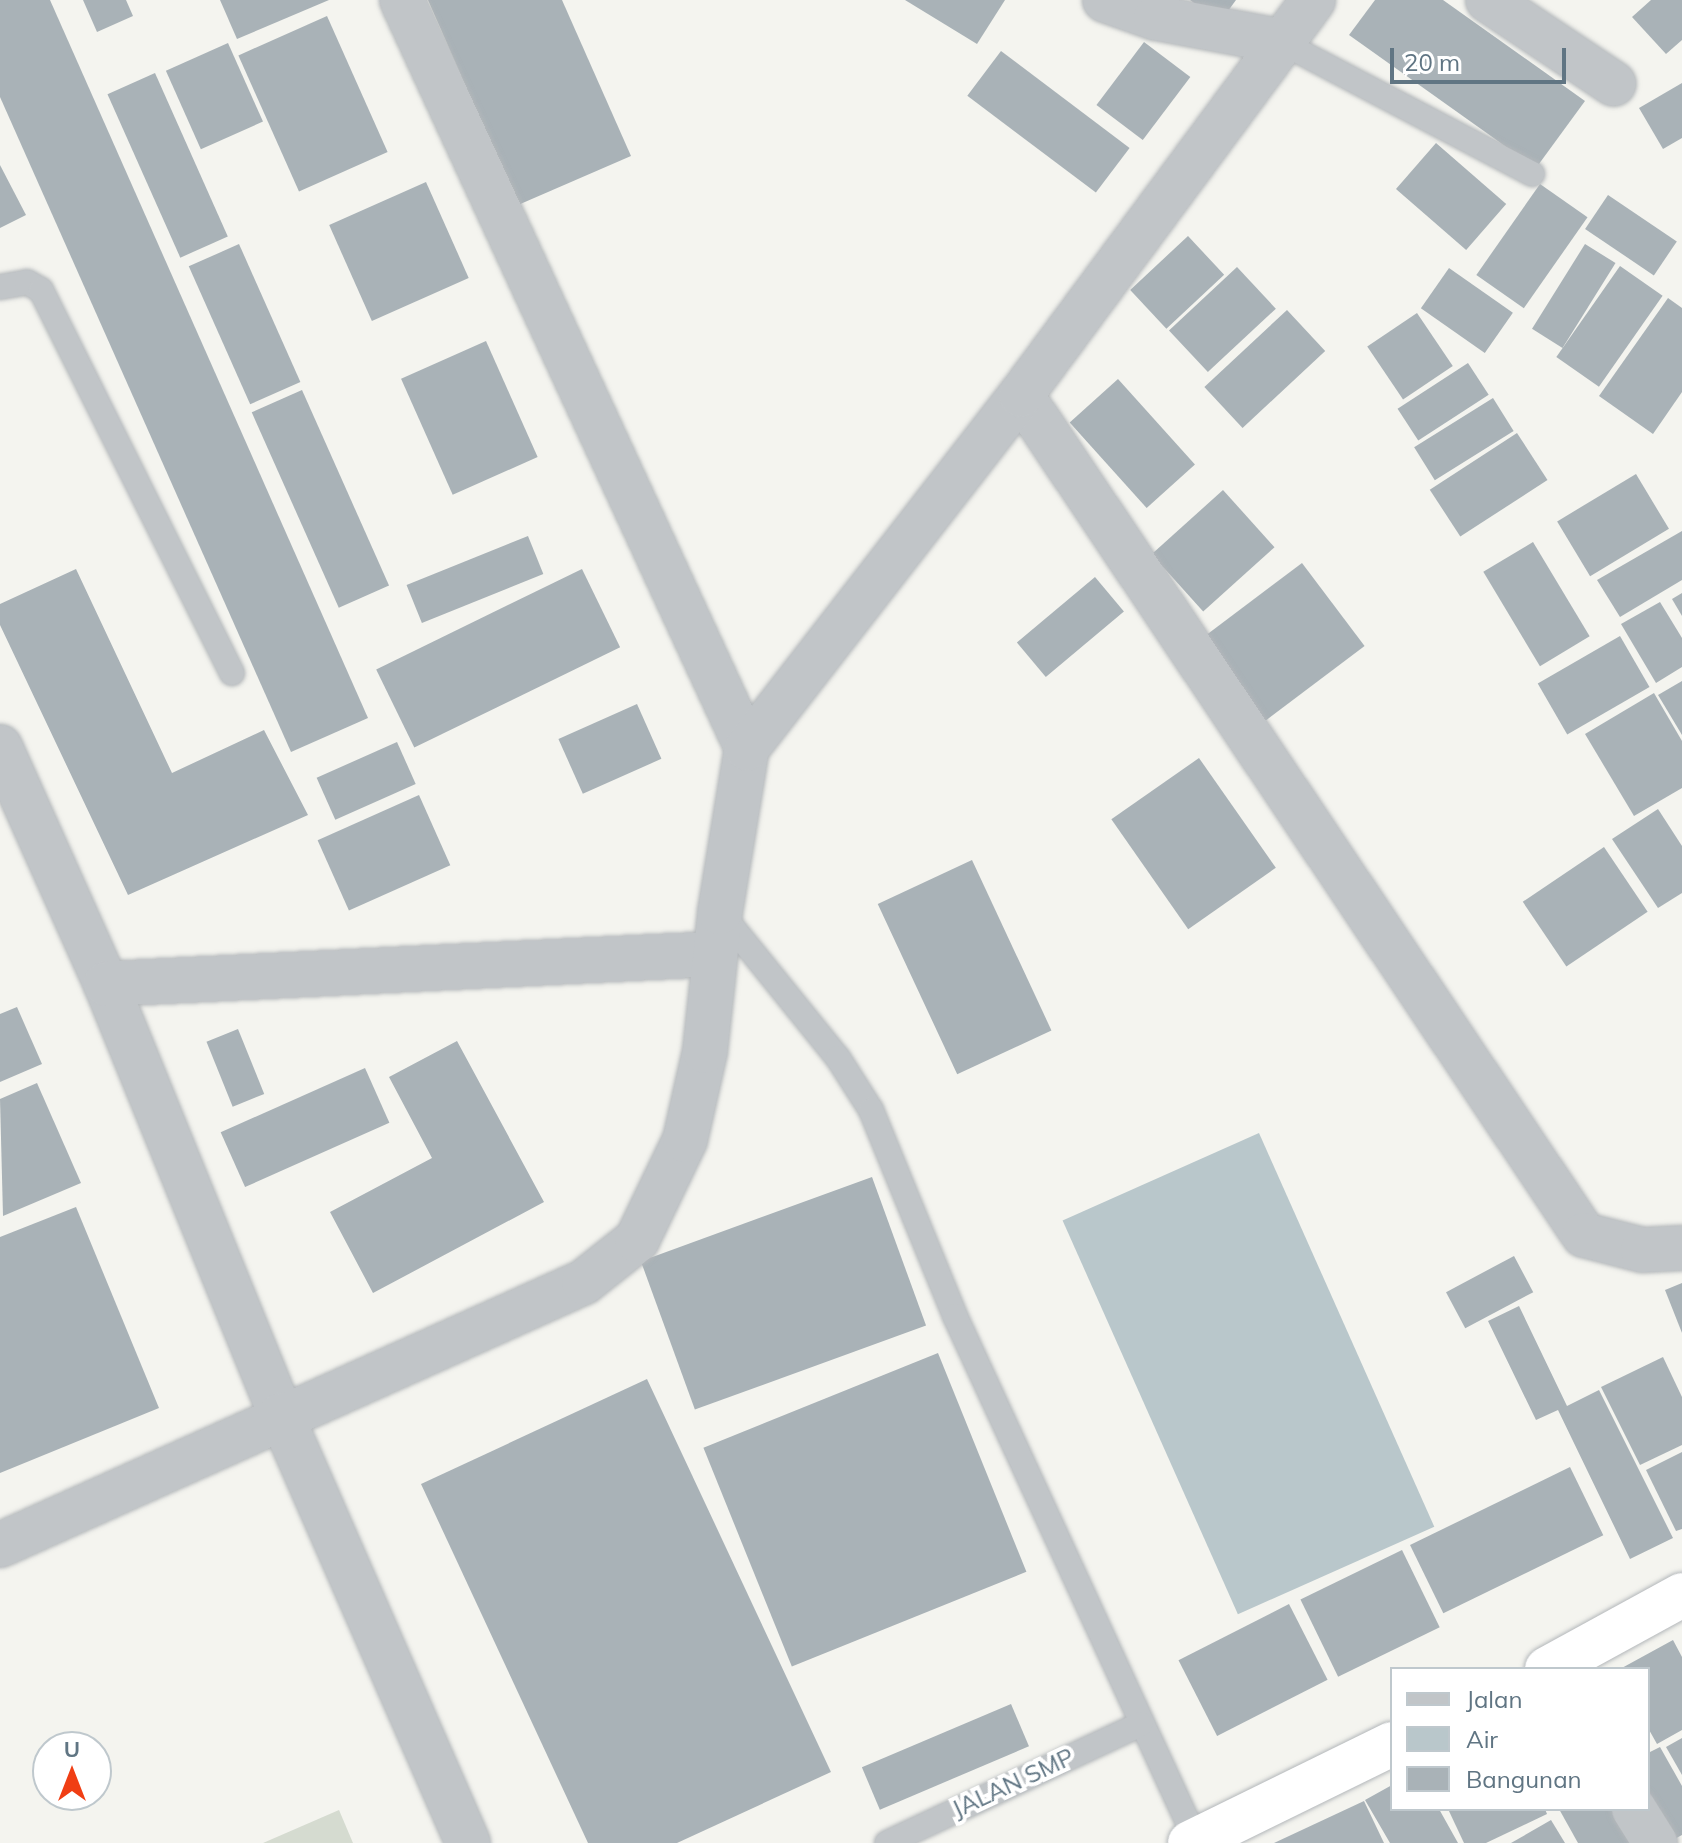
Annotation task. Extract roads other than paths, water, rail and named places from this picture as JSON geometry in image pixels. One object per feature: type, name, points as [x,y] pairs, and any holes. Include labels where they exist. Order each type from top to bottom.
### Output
[{"type":"highway","points":[[1552,1667],[1682,1595]]},
{"type":"highway","points":[[1210,1838],[1390,1745]]},
{"type":"street","points":[[402,0],[747,748]]},
{"type":"street","points":[[1105,0],[1156,18],[1279,41]]},
{"type":"street","points":[[0,1545],[281,1415],[584,1282],[637,1240],[685,1140],[705,1051],[718,933],[747,748],[1021,395],[1279,41],[1313,0]]},
{"type":"street","points":[[1488,0],[1614,84]]},
{"type":"street","points":[[1021,395],[1584,1235],[1643,1250],[1682,1248]]},
{"type":"street","points":[[0,747],[106,984],[281,1415],[468,1843]]},
{"type":"street","points":[[106,984],[718,933]]},
{"type":"street","points":[[1635,1811],[1655,1843]]},
{"type":"lane","points":[[1279,41],[1532,174]]},
{"type":"lane","points":[[0,287],[27,282],[41,290],[232,673]]},
{"type":"lane","points":[[718,933],[838,1058],[871,1110],[955,1316],[1141,1724],[1210,1838]]},
{"type":"lane","name":"JALAN SMP","points":[[887,1843],[1141,1724]]},
{"type":"water","points":[[1259,1133],[1434,1527],[1238,1614],[1063,1220]]}]
